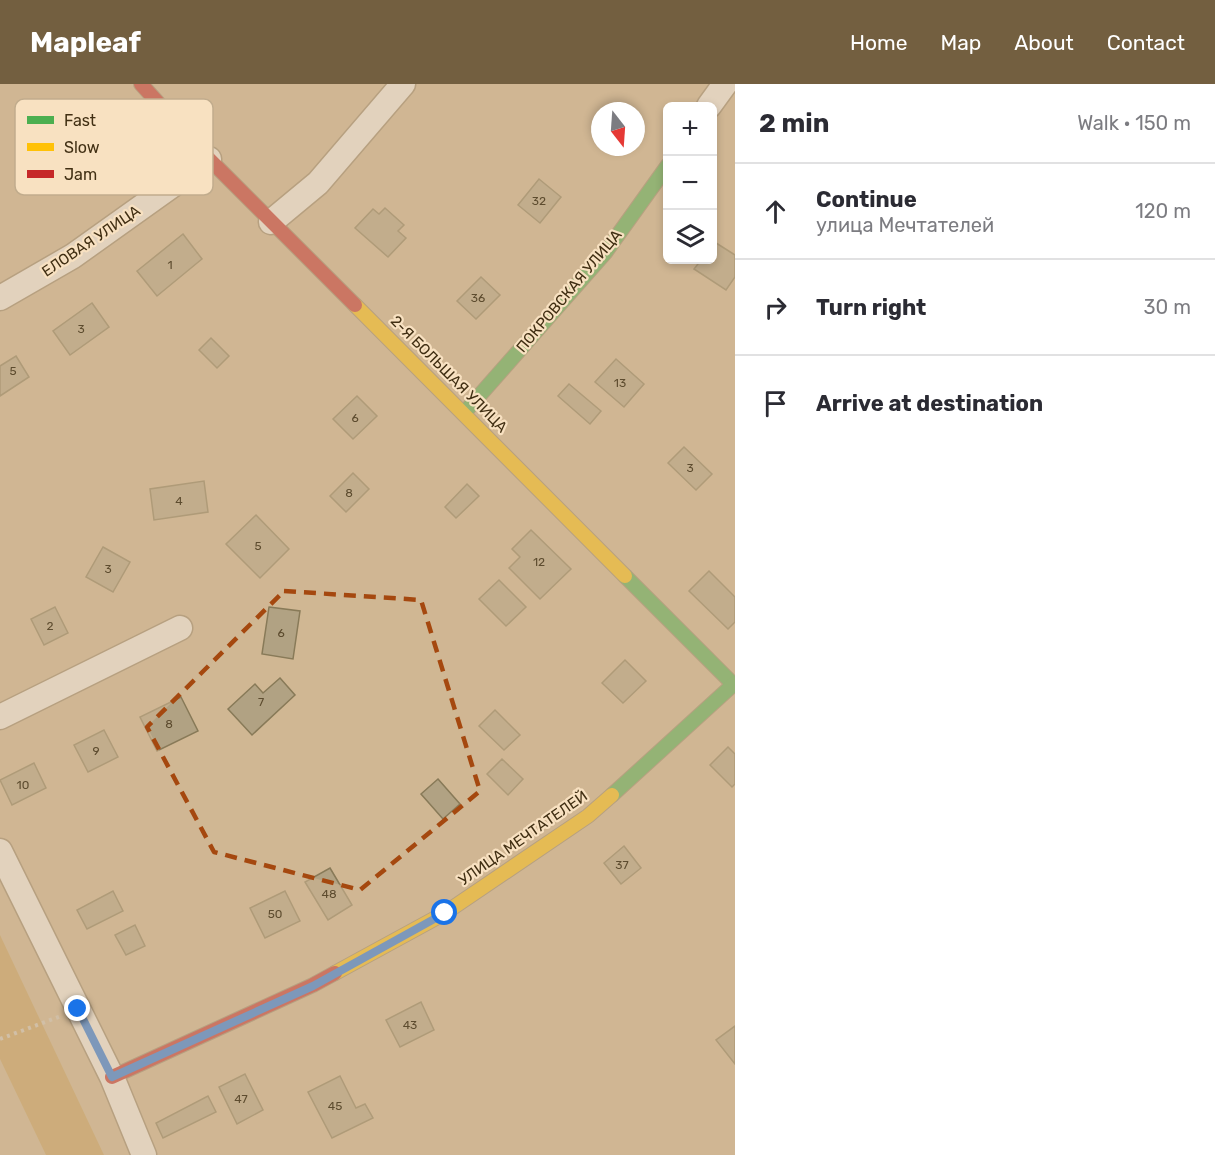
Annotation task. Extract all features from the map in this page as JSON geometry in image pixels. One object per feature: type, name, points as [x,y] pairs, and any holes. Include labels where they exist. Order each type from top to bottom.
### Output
[{"type":"street","name":"2-Я БОЛЬШАЯ УЛИЦА","points":[[141,84],[155,99]]},
{"type":"street","points":[[271,222],[318,183],[403,84]]},
{"type":"street","points":[[712,102],[725,84]]},
{"type":"street","name":"2-Я БОЛЬШАЯ УЛИЦА","points":[[213,163],[735,685]]},
{"type":"street","name":"ПОКРОВСКАЯ УЛИЦА","points":[[464,413],[605,253],[663,172]]},
{"type":"street","name":"ЕЛОВАЯ УЛИЦА","points":[[0,298],[74,256],[159,195]]},
{"type":"street","points":[[0,717],[180,628]]},
{"type":"street","name":"УЛИЦА МЕЧТАТЕЛЕЙ","points":[[112,1077],[313,986],[445,913],[588,816],[735,685]]},
{"type":"street","points":[[0,851],[112,1077],[144,1155]]},
{"type":"path","points":[[0,1040],[78,1009]]},
{"type":"highlighted area","points":[[284,591],[421,600],[480,791],[360,890],[214,852],[147,727]]},
{"type":"shaded area","points":[[0,935],[104,1155],[46,1155],[0,1059]]},
{"type":"building","points":[[539,179],[561,197],[540,223],[518,205]]},
{"type":"building","points":[[385,208],[404,225],[398,231],[406,238],[388,257],[355,228],[373,209],[379,214]]},
{"type":"building","points":[[183,234],[202,259],[157,296],[137,271]]},
{"type":"building","points":[[717,244],[735,255],[735,277],[726,290],[694,269],[698,264],[717,264]]},
{"type":"building","points":[[481,277],[500,295],[476,319],[457,301]]},
{"type":"building","points":[[92,303],[109,327],[70,355],[53,331]]},
{"type":"building","points":[[211,338],[229,356],[217,368],[199,350]]},
{"type":"building","points":[[16,356],[29,377],[0,396],[0,366]]},
{"type":"building","points":[[616,359],[644,384],[624,407],[595,382]]},
{"type":"building","points":[[569,384],[601,411],[590,424],[558,396]]},
{"type":"building","points":[[357,396],[377,416],[353,439],[333,419]]},
{"type":"building","points":[[684,447],[712,474],[696,490],[668,463]]},
{"type":"building","points":[[353,473],[369,489],[346,512],[330,496]]},
{"type":"building","points":[[204,481],[208,512],[154,520],[150,489]]},
{"type":"building","points":[[467,484],[479,496],[456,518],[445,507]]},
{"type":"building","points":[[256,515],[289,549],[260,578],[226,544]]},
{"type":"building","points":[[531,530],[571,569],[540,599],[509,568],[520,557],[512,549]]},
{"type":"building","points":[[103,547],[130,562],[113,592],[86,577]]},
{"type":"building","points":[[709,571],[735,597],[735,622],[728,629],[689,591]]},
{"type":"building","points":[[499,580],[526,607],[506,626],[479,599]]},
{"type":"building","points":[[55,607],[68,633],[44,645],[31,619]]},
{"type":"building","points":[[269,607],[300,611],[293,659],[262,654]]},
{"type":"building","points":[[625,660],[646,681],[623,703],[602,683]]},
{"type":"building","points":[[280,678],[295,695],[252,735],[228,709],[255,684],[263,693]]},
{"type":"building","points":[[181,697],[198,731],[157,751],[140,717]]},
{"type":"building","points":[[495,710],[520,735],[504,750],[479,726]]},
{"type":"building","points":[[104,730],[118,757],[88,772],[74,745]]},
{"type":"building","points":[[728,747],[735,754],[735,784],[732,787],[710,765]]},
{"type":"building","points":[[502,759],[523,779],[508,795],[487,774]]},
{"type":"building","points":[[34,763],[46,788],[12,805],[0,780]]},
{"type":"building","points":[[438,779],[460,804],[443,819],[421,794]]},
{"type":"building","points":[[624,846],[641,868],[621,884],[604,863]]},
{"type":"building","points":[[330,868],[352,905],[328,920],[305,882]]},
{"type":"building","points":[[113,891],[123,911],[87,929],[77,910]]},
{"type":"building","points":[[285,891],[300,921],[265,938],[250,908]]},
{"type":"building","points":[[135,925],[145,946],[126,955],[115,935]]},
{"type":"building","points":[[421,1002],[434,1030],[400,1047],[386,1020]]},
{"type":"building","points":[[735,1026],[735,1064],[716,1040]]},
{"type":"building","points":[[245,1074],[263,1110],[237,1124],[219,1087]]},
{"type":"building","points":[[340,1076],[356,1108],[365,1104],[373,1118],[332,1138],[308,1092]]},
{"type":"building","points":[[208,1096],[216,1112],[163,1138],[156,1123]]},
{"type":"traffic: fast","points":[[464,413],[605,253],[663,172]]},
{"type":"traffic: fast","points":[[625,576],[735,686]]},
{"type":"traffic: fast","points":[[612,795],[735,683]]},
{"type":"traffic: slow","points":[[355,305],[625,576]]},
{"type":"traffic: slow","points":[[335,973],[445,913],[588,816],[612,795]]},
{"type":"traffic: jam","points":[[141,84],[155,99]]},
{"type":"traffic: jam","points":[[213,163],[355,305]]},
{"type":"traffic: jam","points":[[112,1077],[335,973]]},
{"type":"route","points":[[78,1009],[112,1077],[313,986],[445,913]]}]
